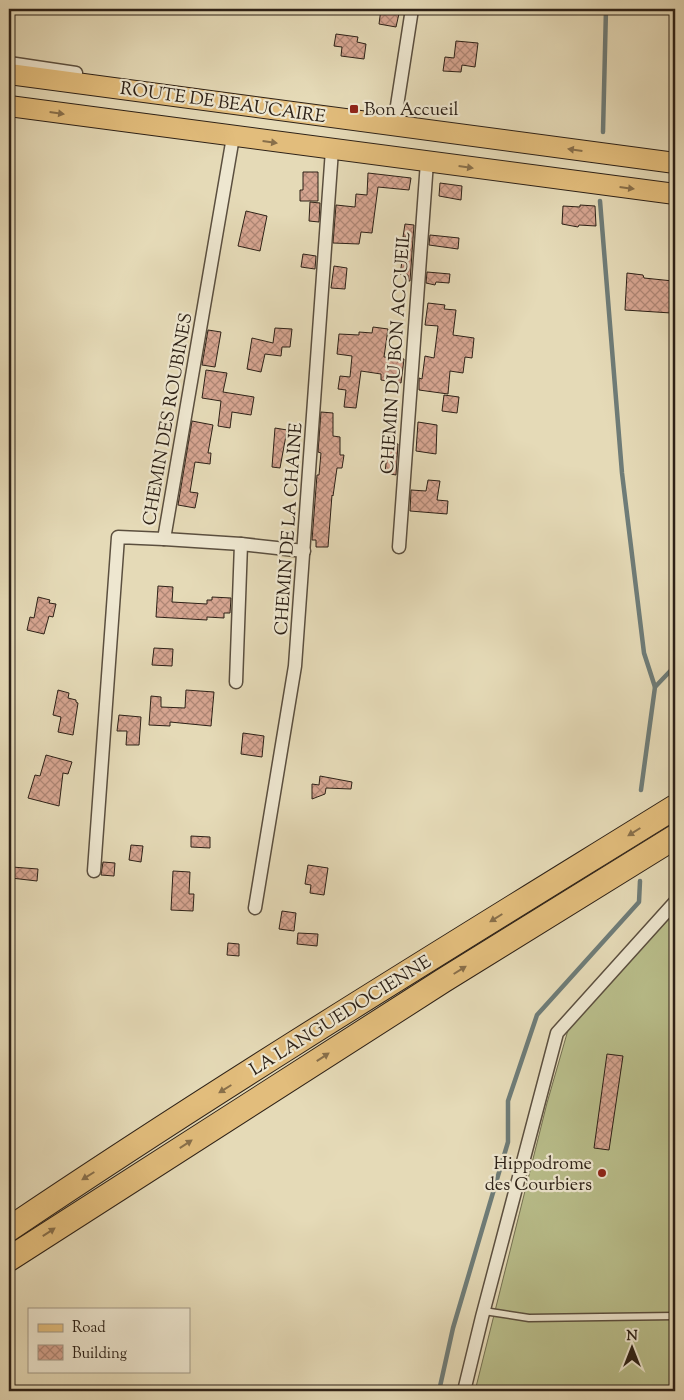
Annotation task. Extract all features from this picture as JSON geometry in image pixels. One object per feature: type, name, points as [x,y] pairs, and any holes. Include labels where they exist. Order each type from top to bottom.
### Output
[{"type":"highway","name":"LA LANGUEDOCIENNE","points":[[9,1229],[87,1176],[448,947],[675,806]]},
{"type":"highway","name":"LA LANGUEDOCIENNE","points":[[9,1259],[444,980],[675,836]]},
{"type":"main road","name":"ROUTE DE BEAUCAIRE","points":[[9,74],[675,163]]},
{"type":"main road","name":"ROUTE DE BEAUCAIRE","points":[[9,106],[675,194]]},
{"type":"street","points":[[394,125],[412,9]]},
{"type":"street","points":[[9,63],[130,81],[178,96]]},
{"type":"street","name":"CHEMIN DES ROUBINES","points":[[94,871],[118,537],[164,539],[233,137]]},
{"type":"street","name":"CHEMIN DE LA CHAINE","points":[[255,908],[295,666],[332,150]]},
{"type":"street","name":"CHEMIN DU BON ACCUEIL","points":[[399,547],[427,162]]},
{"type":"street","points":[[164,539],[241,544],[304,552]]},
{"type":"street","points":[[236,682],[241,544]]},
{"type":"street","points":[[464,1391],[557,1033],[675,902]]},
{"type":"lane","points":[[484,1311],[529,1318],[675,1316]]},
{"type":"green space","name":"Hippodrome des Courbiers","points":[[675,912],[675,1391],[475,1391],[547,1103],[568,1030]]},
{"type":"building","points":[[381,9],[400,9],[396,27],[379,24]]},
{"type":"building","points":[[336,34],[358,37],[357,42],[366,44],[364,59],[341,56],[342,47],[334,46]]},
{"type":"building","points":[[456,41],[478,43],[475,67],[462,65],[461,72],[443,71],[445,57],[454,58]]},
{"type":"building","points":[[303,172],[318,172],[318,201],[300,201],[300,190],[303,190]]},
{"type":"building","points":[[368,173],[411,178],[409,190],[378,187],[372,233],[361,232],[359,244],[333,243],[336,205],[355,207],[356,194],[367,195]]},
{"type":"building","points":[[440,183],[462,186],[461,200],[439,196]]},
{"type":"building","points":[[310,202],[320,203],[319,222],[309,221]]},
{"type":"building","points":[[580,205],[595,206],[596,226],[579,225],[578,227],[562,224],[563,206],[580,207]]},
{"type":"building","points":[[246,211],[267,216],[260,251],[238,246]]},
{"type":"building","points":[[405,224],[414,225],[410,281],[408,281],[408,275],[400,274],[406,237],[403,237]]},
{"type":"building","points":[[430,235],[459,238],[458,249],[429,245]]},
{"type":"building","points":[[303,254],[316,256],[315,269],[301,267]]},
{"type":"building","points":[[334,266],[347,268],[345,289],[331,288]]},
{"type":"building","points":[[427,272],[450,274],[449,283],[436,282],[435,285],[426,283]]},
{"type":"building","points":[[627,273],[643,275],[644,278],[673,281],[671,313],[625,310]]},
{"type":"building","points":[[428,303],[445,305],[444,309],[456,310],[453,335],[474,338],[472,358],[465,357],[463,373],[450,371],[448,394],[419,390],[419,378],[422,379],[425,356],[434,358],[438,326],[425,325]]},
{"type":"building","points":[[373,327],[388,329],[384,357],[404,359],[401,383],[381,380],[381,374],[361,371],[356,408],[344,407],[346,390],[338,389],[340,376],[350,377],[352,356],[337,354],[339,334],[359,335],[359,332],[372,333]]},
{"type":"building","points":[[275,328],[292,329],[290,347],[282,347],[281,356],[265,354],[261,372],[247,369],[252,338],[273,343]]},
{"type":"building","points":[[208,330],[221,332],[215,367],[202,365]]},
{"type":"building","points":[[206,370],[227,373],[223,392],[254,397],[251,415],[232,412],[230,428],[218,426],[221,401],[202,398]]},
{"type":"building","points":[[444,395],[459,397],[457,413],[442,411]]},
{"type":"building","points":[[321,412],[333,413],[333,436],[340,437],[340,455],[344,455],[342,468],[337,468],[332,495],[328,547],[316,547],[316,540],[312,540],[317,475],[319,475],[321,453],[318,452]]},
{"type":"building","points":[[192,421],[213,425],[208,453],[211,453],[210,464],[195,462],[190,492],[198,493],[195,508],[178,505]]},
{"type":"building","points":[[418,422],[437,425],[436,454],[416,451]]},
{"type":"building","points":[[275,428],[287,430],[280,468],[272,467]]},
{"type":"building","points":[[388,443],[398,444],[396,475],[385,473]]},
{"type":"building","points":[[428,480],[440,481],[437,500],[448,501],[447,514],[410,511],[411,490],[426,491]]},
{"type":"building","points":[[158,586],[173,587],[172,602],[207,604],[207,600],[212,600],[212,597],[231,598],[230,613],[224,613],[224,618],[207,617],[207,620],[156,617]]},
{"type":"building","points":[[38,597],[50,600],[49,603],[56,604],[53,617],[49,616],[44,634],[27,630],[30,617],[34,618]]},
{"type":"building","points":[[154,648],[173,649],[172,666],[152,665]]},
{"type":"building","points":[[58,690],[69,693],[68,698],[76,700],[78,703],[73,735],[58,732],[61,717],[53,715]]},
{"type":"building","points":[[186,690],[214,692],[211,726],[170,722],[170,726],[149,725],[151,696],[161,697],[161,707],[185,708]]},
{"type":"building","points":[[119,715],[141,717],[139,745],[126,745],[127,731],[117,731]]},
{"type":"building","points":[[243,733],[264,736],[262,757],[241,754]]},
{"type":"building","points":[[46,755],[72,762],[68,774],[63,773],[59,806],[28,798],[35,775],[40,776]]},
{"type":"building","points":[[320,776],[352,782],[351,789],[326,788],[325,794],[312,799],[312,784],[319,785]]},
{"type":"building","points":[[191,836],[210,837],[210,848],[191,847]]},
{"type":"building","points":[[131,845],[143,846],[141,862],[129,860]]},
{"type":"building","points":[[103,862],[115,863],[114,876],[101,875]]},
{"type":"building","points":[[308,865],[328,868],[324,895],[310,893],[311,885],[305,884]]},
{"type":"building","points":[[12,867],[38,869],[37,881],[11,878]]},
{"type":"building","points":[[173,871],[190,872],[189,894],[194,894],[193,911],[171,910]]},
{"type":"building","points":[[282,911],[296,913],[294,931],[279,929]]},
{"type":"building","points":[[298,933],[318,934],[317,946],[297,944]]},
{"type":"building","points":[[228,943],[239,944],[239,956],[227,955]]},
{"type":"building","points":[[607,1054],[623,1056],[609,1150],[594,1148]]},
{"type":"waterway","points":[[603,132],[606,9]]},
{"type":"waterway","points":[[600,201],[622,473],[644,653],[655,687]]},
{"type":"waterway","points":[[641,790],[655,687],[675,666]]},
{"type":"waterway","points":[[439,1391],[453,1328],[508,1142],[508,1101],[537,1015],[639,902],[640,881]]},
{"type":"place","name":"Bon Accueil","points":[[354,109]]},
{"type":"place","name":"Hippodrome des Courbiers","points":[[602,1173]]}]
